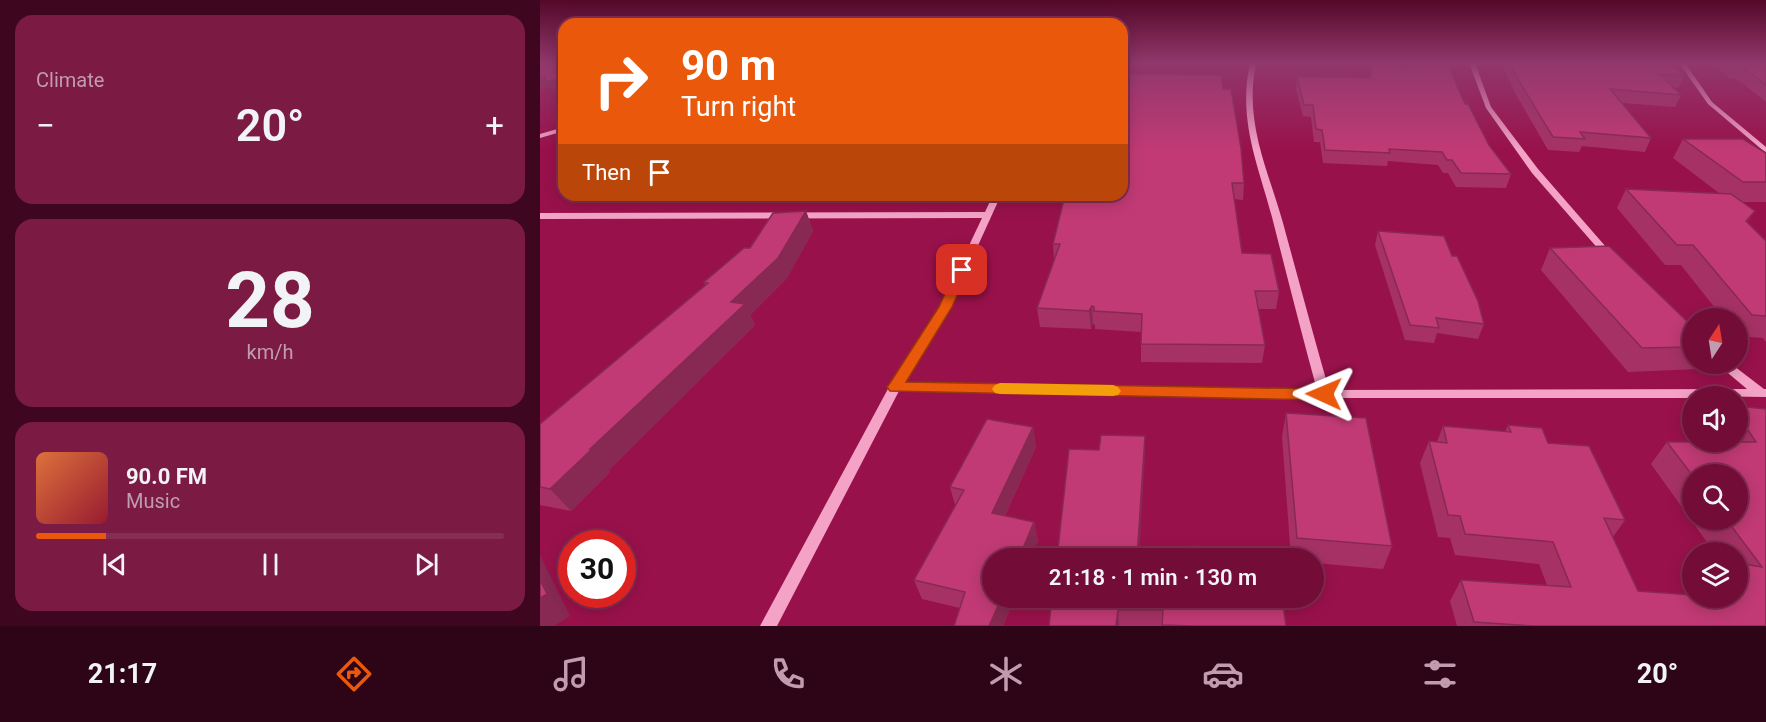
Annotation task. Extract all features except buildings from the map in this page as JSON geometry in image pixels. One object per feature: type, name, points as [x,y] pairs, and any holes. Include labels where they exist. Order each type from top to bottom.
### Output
[{"type":"street","points":[[1248,92],[1251,133],[1269,188],[1324,394]]},
{"type":"street","points":[[1483,92],[1488,107],[1535,171],[1613,260]]},
{"type":"street","points":[[1702,92],[1710,103],[1766,151]]},
{"type":"street","points":[[540,136],[558,131]]},
{"type":"street","points":[[768,626],[895,387],[945,307],[994,201]]},
{"type":"street","points":[[540,216],[651,217],[880,213],[988,215]]},
{"type":"street","points":[[1737,374],[1763,393]]},
{"type":"street","points":[[895,387],[1324,394],[1763,393]]},
{"type":"slow traffic","points":[[1000,389],[1113,391]]},
{"type":"route","points":[[962,270],[945,307],[895,387],[1324,394]]}]
